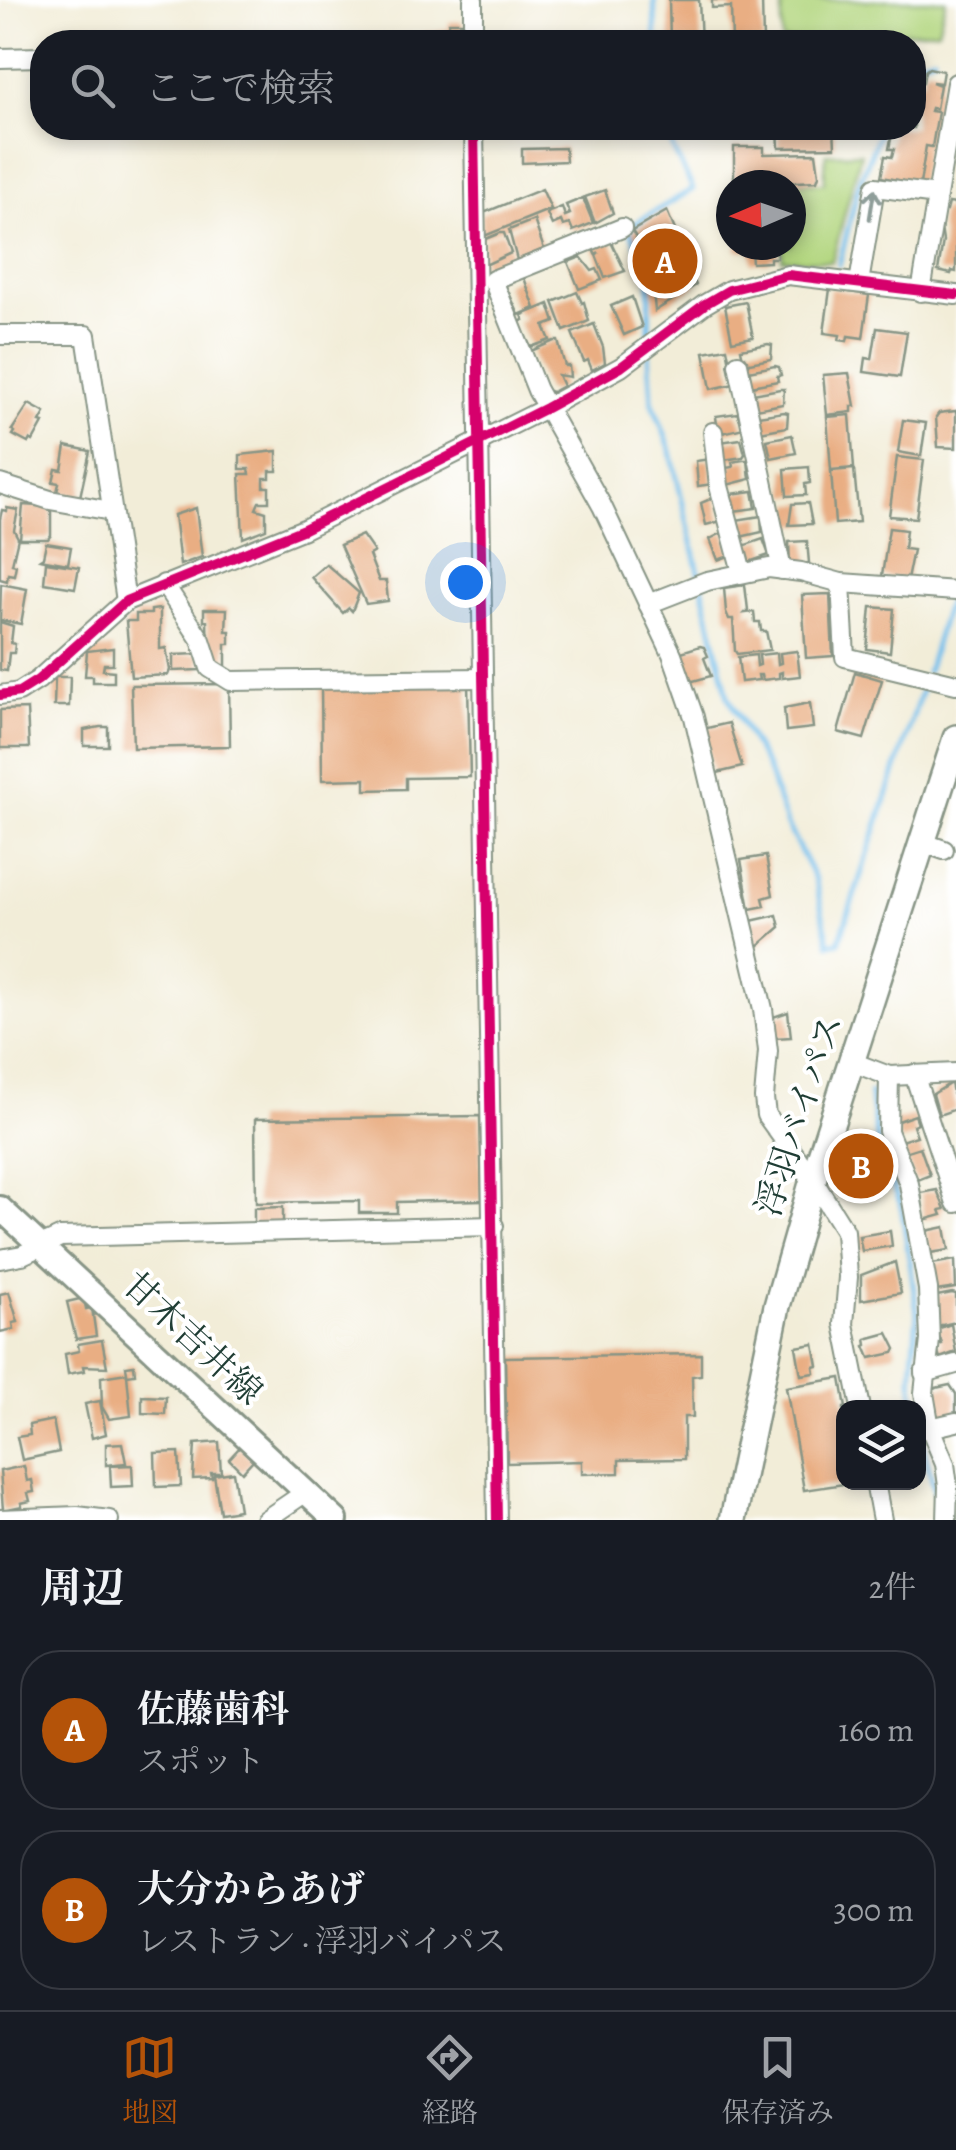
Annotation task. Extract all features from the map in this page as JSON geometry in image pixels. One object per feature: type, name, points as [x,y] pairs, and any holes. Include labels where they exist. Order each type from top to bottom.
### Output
[{"type":"highway","name":"浮羽バイパス","points":[[733,1520],[777,1306],[852,1062],[934,846],[956,738]]},
{"type":"main road","name":"甘木吉井線","points":[[0,1208],[336,1520]]},
{"type":"street","points":[[473,0],[473,30]]},
{"type":"street","points":[[0,58],[30,58]]},
{"type":"street","points":[[921,292],[956,83]]},
{"type":"street","points":[[474,140],[497,1520]]},
{"type":"street","points":[[859,284],[875,187],[938,195]]},
{"type":"street","points":[[622,228],[493,280],[546,408],[602,506],[672,654],[694,717],[762,1005],[768,1051],[766,1116],[845,1230],[848,1277],[844,1324],[858,1400]]},
{"type":"street","points":[[0,695],[18,692],[38,680],[126,601],[304,529],[546,408],[621,367],[729,290],[788,275],[956,295]]},
{"type":"street","points":[[0,336],[86,335],[126,601]]},
{"type":"street","points":[[738,364],[782,570]]},
{"type":"street","points":[[712,432],[719,486],[742,572]]},
{"type":"street","points":[[0,484],[50,500],[111,511]]},
{"type":"street","points":[[648,604],[703,582],[742,572],[782,570],[841,583],[948,591]]},
{"type":"street","points":[[841,583],[845,657],[956,684]]},
{"type":"street","points":[[164,584],[201,640],[210,668],[230,681],[483,678]]},
{"type":"street","points":[[852,1062],[889,1076],[956,1072]]},
{"type":"street","points":[[914,1074],[956,1202]]},
{"type":"street","points":[[889,1076],[888,1131],[909,1184],[928,1289],[930,1340],[924,1373],[930,1428],[945,1464],[950,1512]]},
{"type":"street","points":[[0,1259],[22,1255],[60,1237],[494,1226]]},
{"type":"street","points":[[924,1373],[956,1364]]},
{"type":"street","points":[[930,1428],[956,1422]]},
{"type":"street","points":[[876,1490],[882,1520]]},
{"type":"street","points":[[265,1520],[306,1492]]},
{"type":"street","points":[[0,1519],[109,1520]]},
{"type":"green space","points":[[782,0],[946,0],[938,30],[782,30]]},
{"type":"green space","points":[[861,153],[832,262],[799,260],[806,260],[806,183],[824,183],[826,154]]},
{"type":"building","points":[[669,0],[699,0],[700,30],[670,30]]},
{"type":"building","points":[[712,0],[762,0],[763,30],[732,30],[731,7],[712,8]]},
{"type":"building","points":[[449,22],[462,22],[462,30],[442,30],[449,29]]},
{"type":"building","points":[[926,70],[943,71],[941,83],[932,82],[940,85],[936,109],[930,111],[938,112],[932,147],[926,146],[920,184],[881,177],[885,156],[892,157],[891,140],[926,140]]},
{"type":"building","points":[[779,140],[835,140],[835,147],[779,148]]},
{"type":"building","points":[[734,147],[764,147],[764,154],[816,153],[819,175],[817,181],[806,182],[806,170],[734,170]]},
{"type":"building","points":[[565,148],[566,161],[522,163],[522,149]]},
{"type":"building","points":[[542,189],[551,209],[482,237],[481,214]]},
{"type":"building","points":[[605,190],[613,213],[595,223],[585,197]]},
{"type":"building","points":[[583,198],[593,223],[573,231],[570,224],[563,226],[561,221],[552,225],[549,212],[562,207],[565,216],[570,214],[566,205]]},
{"type":"building","points":[[949,203],[956,204],[956,272],[951,274],[938,271],[943,241],[940,222],[942,210],[947,211]]},
{"type":"building","points":[[667,211],[680,242],[667,248],[671,256],[675,254],[688,280],[693,279],[696,285],[655,311],[652,280],[660,276],[632,231]]},
{"type":"building","points":[[534,220],[544,249],[517,260],[509,230]]},
{"type":"building","points":[[504,233],[511,253],[483,266],[483,240]]},
{"type":"building","points":[[610,240],[625,271],[605,278],[596,255],[599,252],[595,254],[593,249]]},
{"type":"building","points":[[581,257],[592,271],[597,269],[602,280],[579,289],[568,262]]},
{"type":"building","points":[[523,275],[535,308],[519,315],[505,284]]},
{"type":"building","points":[[830,289],[869,295],[863,338],[848,336],[847,341],[839,340],[840,335],[824,333]]},
{"type":"building","points":[[577,292],[589,321],[564,331],[553,302]]},
{"type":"building","points":[[632,297],[642,327],[624,335],[611,306]]},
{"type":"building","points":[[746,302],[753,337],[732,341],[725,306]]},
{"type":"building","points":[[549,304],[555,322],[544,326],[550,340],[531,347],[518,322],[524,320],[522,315]]},
{"type":"building","points":[[594,324],[605,363],[592,370],[588,360],[584,362],[572,333]]},
{"type":"building","points":[[877,328],[907,332],[900,377],[864,372],[866,358],[872,359]]},
{"type":"building","points":[[558,341],[570,377],[558,375],[563,386],[552,392],[546,390],[531,351]]},
{"type":"building","points":[[772,345],[771,359],[744,364],[741,349]]},
{"type":"building","points":[[727,348],[734,384],[711,389],[704,352]]},
{"type":"building","points":[[775,366],[781,375],[777,376],[778,381],[751,386],[748,371]]},
{"type":"building","points":[[849,373],[855,406],[852,412],[827,415],[823,375]]},
{"type":"building","points":[[784,389],[783,404],[756,409],[753,394]]},
{"type":"building","points":[[29,404],[45,413],[33,441],[28,443],[13,435],[12,430]]},
{"type":"building","points":[[956,411],[956,448],[938,447],[936,417]]},
{"type":"building","points":[[737,413],[744,428],[718,434],[716,416]]},
{"type":"building","points":[[788,413],[787,427],[760,432],[758,416]]},
{"type":"building","points":[[850,415],[854,468],[831,470],[827,417]]},
{"type":"building","points":[[903,420],[926,423],[921,456],[898,452]]},
{"type":"building","points":[[792,435],[796,453],[771,458],[767,440]]},
{"type":"building","points":[[741,439],[743,457],[723,460],[720,442]]},
{"type":"building","points":[[66,446],[90,451],[80,497],[57,492],[59,483],[53,482],[56,469],[62,470]]},
{"type":"building","points":[[277,451],[277,471],[270,471],[270,478],[264,478],[264,487],[269,487],[269,502],[259,502],[256,509],[266,512],[266,529],[243,538],[240,474],[250,474],[249,469],[240,469],[240,455]]},
{"type":"building","points":[[897,457],[924,460],[916,518],[889,516]]},
{"type":"building","points":[[710,459],[713,484],[698,486],[696,461]]},
{"type":"building","points":[[748,460],[750,479],[727,485],[725,468],[733,467],[732,462]]},
{"type":"building","points":[[809,467],[806,495],[787,496],[785,469]]},
{"type":"building","points":[[854,469],[859,522],[835,524],[831,471]]},
{"type":"building","points":[[753,491],[756,508],[733,511],[731,494]]},
{"type":"building","points":[[715,497],[721,521],[706,525],[701,503]]},
{"type":"building","points":[[808,503],[812,524],[789,525],[792,504]]},
{"type":"building","points":[[23,505],[51,507],[48,539],[20,539]]},
{"type":"building","points":[[196,508],[202,557],[180,565],[174,515]]},
{"type":"building","points":[[2,510],[18,510],[14,530],[18,538],[12,564],[16,565],[14,575],[8,574],[7,581],[0,579],[0,519]]},
{"type":"building","points":[[761,516],[762,532],[740,537],[736,520]]},
{"type":"building","points":[[889,528],[906,530],[904,549],[913,550],[907,580],[882,576]]},
{"type":"building","points":[[724,532],[732,555],[718,560],[710,539]]},
{"type":"building","points":[[362,535],[374,552],[369,555],[379,581],[386,581],[388,601],[366,604],[340,545]]},
{"type":"building","points":[[763,539],[769,555],[749,562],[743,546]]},
{"type":"building","points":[[807,541],[809,563],[790,565],[789,542]]},
{"type":"building","points":[[46,543],[71,547],[68,564],[40,559]]},
{"type":"building","points":[[46,562],[79,567],[75,588],[44,583]]},
{"type":"building","points":[[326,564],[359,593],[352,611],[349,608],[343,613],[311,577]]},
{"type":"building","points":[[1,584],[27,589],[21,624],[0,620]]},
{"type":"building","points":[[745,585],[745,613],[754,612],[755,622],[760,622],[761,631],[766,631],[770,650],[737,654],[735,651],[733,619],[726,612],[724,588]]},
{"type":"building","points":[[830,594],[833,656],[806,658],[802,595]]},
{"type":"building","points":[[871,607],[894,609],[890,652],[867,649]]},
{"type":"building","points":[[160,609],[160,649],[166,648],[168,675],[131,677],[126,621],[136,621],[136,614],[151,614],[151,610]]},
{"type":"building","points":[[204,609],[227,609],[230,644],[226,644],[226,669],[213,666],[208,654]]},
{"type":"building","points":[[0,622],[13,626],[14,653],[9,653],[7,671],[0,670]]},
{"type":"building","points":[[700,646],[708,656],[704,658],[711,676],[686,683],[675,654]]},
{"type":"building","points":[[113,648],[113,664],[104,664],[103,670],[114,671],[114,682],[93,682],[93,676],[85,676],[87,651]]},
{"type":"building","points":[[797,651],[800,676],[782,678],[782,672],[779,678],[762,680],[758,675],[759,680],[741,682],[738,657],[756,655],[757,666],[759,655],[777,653],[778,664],[780,653]]},
{"type":"building","points":[[199,654],[200,670],[173,671],[173,655]]},
{"type":"building","points":[[855,672],[882,680],[864,739],[838,732]]},
{"type":"building","points":[[55,677],[70,677],[69,706],[54,706]]},
{"type":"building","points":[[468,683],[470,777],[406,778],[406,789],[365,790],[365,779],[322,780],[321,686]]},
{"type":"building","points":[[229,684],[230,746],[133,748],[131,685]]},
{"type":"building","points":[[810,703],[813,728],[786,731],[784,708]]},
{"type":"building","points":[[27,709],[29,748],[0,748],[0,710]]},
{"type":"building","points":[[729,723],[742,767],[713,774],[703,729]]},
{"type":"building","points":[[108,727],[108,746],[84,746],[84,730]]},
{"type":"building","points":[[766,856],[773,895],[763,898],[765,906],[750,909],[741,860]]},
{"type":"building","points":[[777,915],[780,927],[757,947],[751,921]]},
{"type":"building","points":[[788,1012],[791,1037],[775,1038],[773,1017]]},
{"type":"building","points":[[951,1083],[956,1109],[939,1115],[933,1094]]},
{"type":"building","points":[[915,1115],[917,1136],[901,1141],[895,1122]]},
{"type":"building","points":[[480,1116],[482,1200],[397,1202],[397,1213],[359,1213],[359,1201],[256,1203],[255,1119]]},
{"type":"building","points":[[920,1147],[930,1175],[915,1181],[904,1152]]},
{"type":"building","points":[[866,1154],[872,1173],[858,1178],[850,1159]]},
{"type":"building","points":[[937,1190],[945,1209],[940,1210],[942,1215],[924,1220],[921,1193]]},
{"type":"building","points":[[283,1207],[283,1227],[254,1228],[254,1208]]},
{"type":"building","points":[[945,1227],[949,1250],[930,1253],[926,1231]]},
{"type":"building","points":[[890,1231],[892,1246],[862,1251],[859,1236]]},
{"type":"building","points":[[955,1260],[956,1288],[936,1291],[932,1264]]},
{"type":"building","points":[[895,1262],[901,1293],[861,1300],[861,1275]]},
{"type":"building","points":[[9,1292],[18,1322],[13,1323],[14,1329],[0,1332],[0,1294]]},
{"type":"building","points":[[956,1294],[956,1322],[938,1326],[937,1296]]},
{"type":"building","points":[[84,1298],[86,1309],[92,1308],[96,1336],[76,1339],[67,1302]]},
{"type":"building","points":[[951,1324],[956,1352],[940,1358],[936,1346],[942,1344],[937,1329]]},
{"type":"building","points":[[888,1333],[896,1349],[894,1353],[870,1358],[866,1339]]},
{"type":"building","points":[[102,1340],[107,1367],[83,1366],[84,1371],[68,1374],[65,1354],[79,1351],[78,1344]]},
{"type":"building","points":[[814,1344],[818,1366],[814,1367],[815,1373],[801,1375],[796,1347]]},
{"type":"building","points":[[701,1354],[701,1375],[692,1376],[693,1417],[684,1417],[684,1459],[619,1460],[619,1473],[582,1474],[582,1461],[507,1463],[505,1357]]},
{"type":"building","points":[[134,1365],[135,1374],[127,1375],[131,1416],[109,1419],[102,1407],[101,1377],[127,1373],[126,1366]]},
{"type":"building","points":[[841,1378],[845,1400],[836,1400],[836,1485],[804,1490],[786,1387]]},
{"type":"building","points":[[950,1385],[956,1394],[956,1413],[938,1418],[931,1389]]},
{"type":"building","points":[[142,1396],[166,1397],[165,1414],[142,1413]]},
{"type":"building","points":[[100,1401],[106,1434],[92,1438],[85,1404]]},
{"type":"building","points":[[53,1420],[59,1452],[22,1460],[17,1437],[30,1435],[29,1425]]},
{"type":"building","points":[[219,1442],[221,1473],[211,1473],[212,1478],[193,1479],[195,1444]]},
{"type":"building","points":[[122,1443],[126,1463],[106,1465],[106,1444]]},
{"type":"building","points":[[240,1447],[253,1460],[242,1472],[229,1459]]},
{"type":"building","points":[[179,1452],[181,1486],[156,1487],[155,1453]]},
{"type":"building","points":[[132,1465],[133,1486],[111,1487],[110,1466]]},
{"type":"building","points":[[24,1466],[27,1481],[32,1480],[34,1492],[28,1493],[30,1501],[3,1510],[0,1471]]},
{"type":"building","points":[[233,1472],[239,1510],[220,1513],[214,1475]]},
{"type":"waterway","points":[[654,0],[655,30]]},
{"type":"waterway","points":[[926,58],[934,56]]},
{"type":"waterway","points":[[649,338],[650,277],[629,227],[693,189],[671,140]]},
{"type":"waterway","points":[[839,265],[859,184],[876,140]]},
{"type":"waterway","points":[[649,354],[652,401],[670,448],[728,697],[767,768],[786,823],[815,879],[829,944],[839,942],[924,683]]},
{"type":"waterway","points":[[952,586],[956,572]]},
{"type":"waterway","points":[[927,672],[949,597]]},
{"type":"waterway","points":[[870,1093],[879,1151],[901,1205],[911,1268],[917,1313],[912,1378],[915,1400]]},
{"type":"waterway","points":[[926,1456],[936,1497],[936,1520]]},
{"type":"cycle path","points":[[474,140],[497,1520]]},
{"type":"cycle path","points":[[0,695],[19,692],[38,680],[126,601],[304,529],[546,408],[621,367],[729,290],[788,275],[956,295]]},
{"type":"place","name":"佐藤歯科","points":[[665,261]]},
{"type":"place","name":"大分からあげ","points":[[861,1166]]}]
